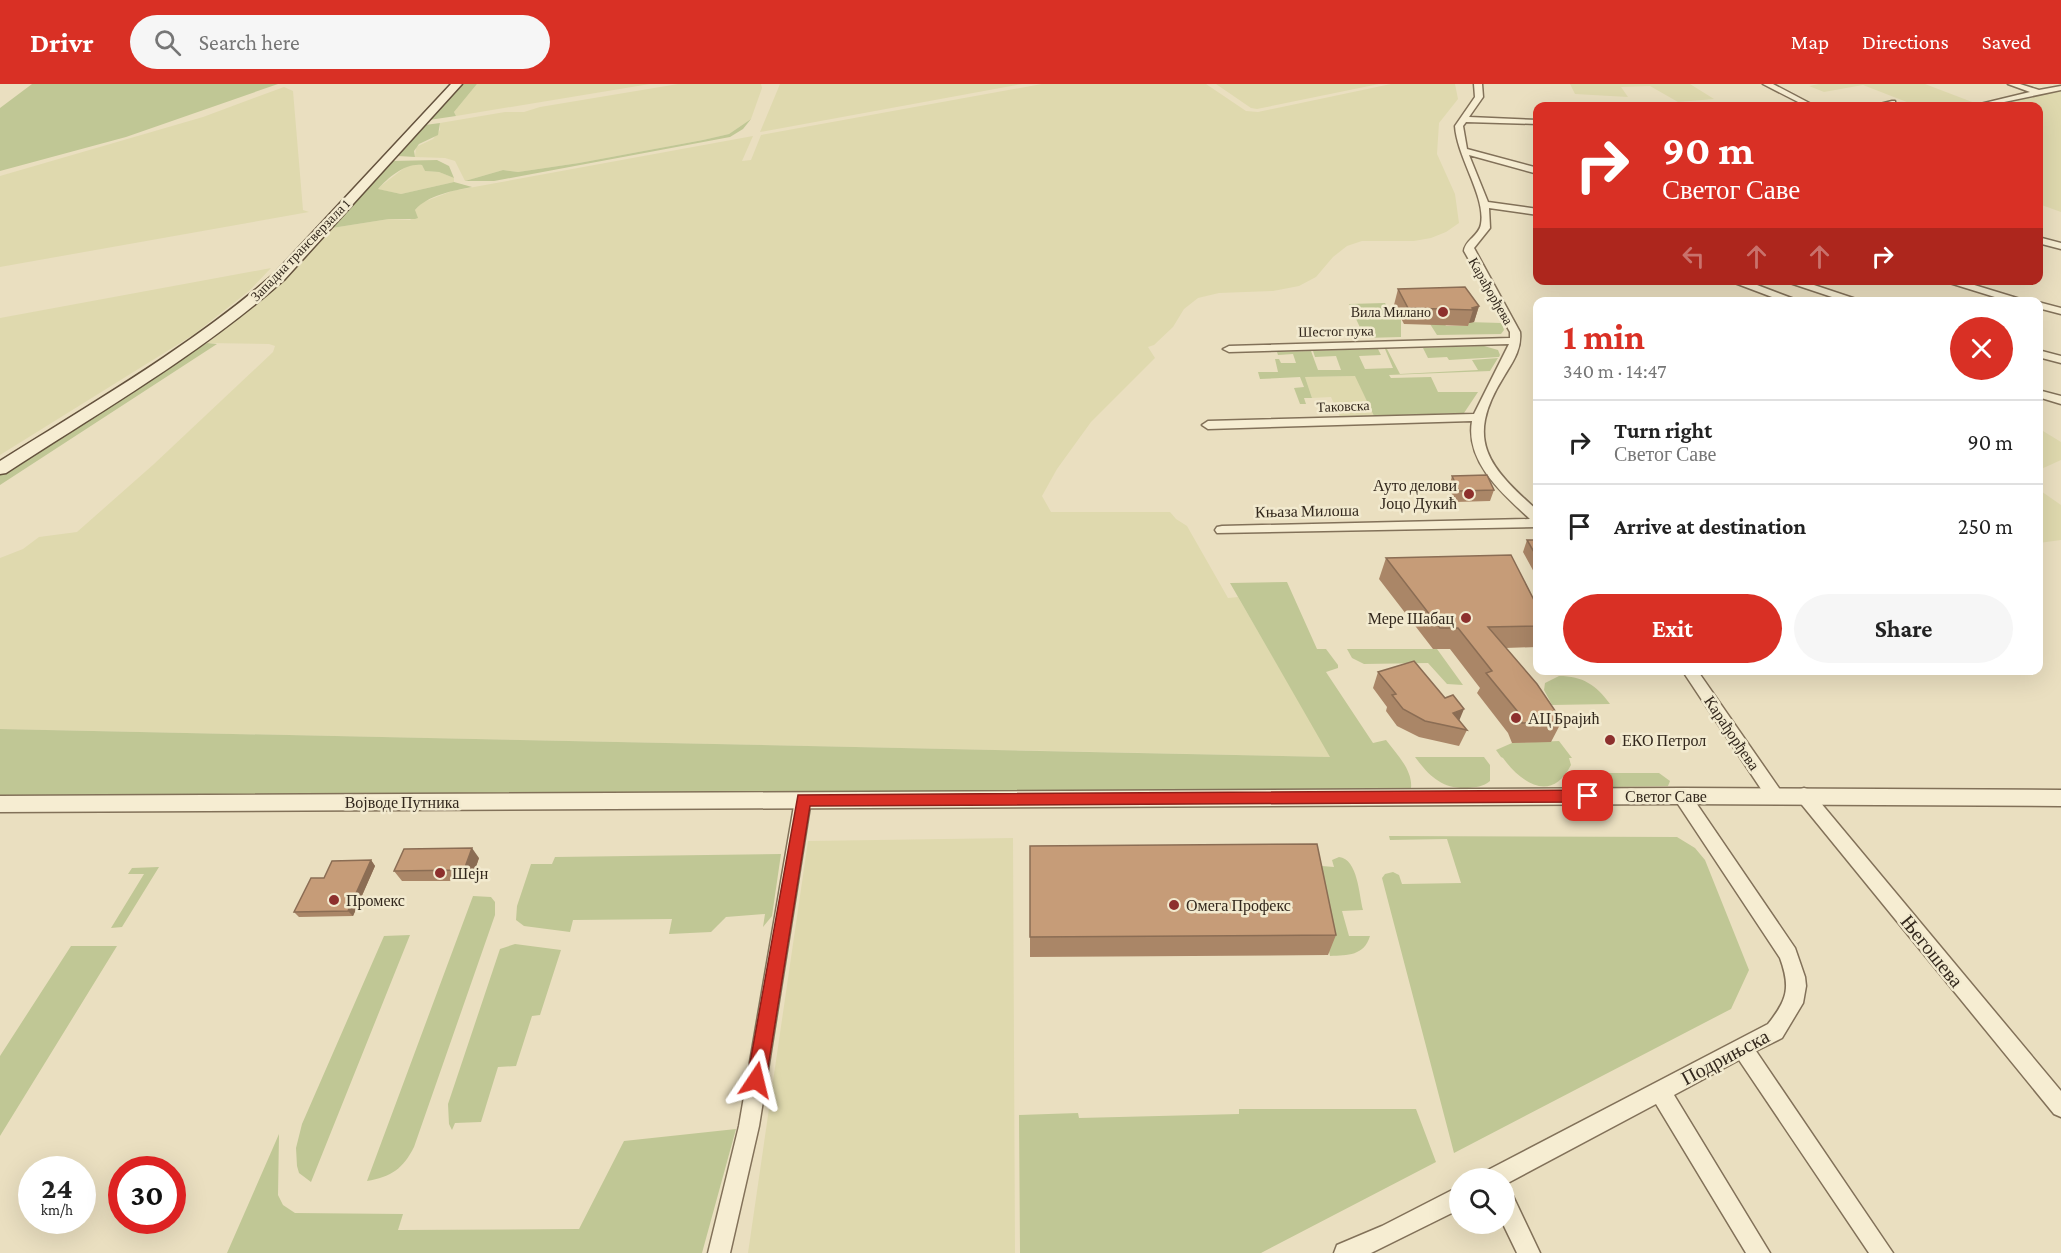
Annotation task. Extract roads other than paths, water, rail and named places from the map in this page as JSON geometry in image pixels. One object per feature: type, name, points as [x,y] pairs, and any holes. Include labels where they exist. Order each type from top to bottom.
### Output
[{"type":"main road","name":"Западна трансверзала 1","points":[[0,469],[165,366],[254,300],[279,277],[457,84]]},
{"type":"street","name":"Карађорђева","points":[[1478,84],[1479,97],[1459,126],[1462,150],[1487,215],[1486,227],[1469,247],[1469,251],[1515,332],[1516,347],[1491,388],[1479,417],[1476,442],[1482,456],[1533,516]]},
{"type":"street","points":[[1767,84],[1803,102]]},
{"type":"street","points":[[2012,84],[2037,92]]},
{"type":"street","points":[[1993,102],[2061,88]]},
{"type":"street","points":[[1464,119],[1533,122]]},
{"type":"street","points":[[1462,150],[1533,170]]},
{"type":"street","points":[[1483,204],[1533,211]]},
{"type":"street","points":[[2043,241],[2061,246]]},
{"type":"street","points":[[1747,285],[1782,297]]},
{"type":"street","points":[[1803,285],[1843,297]]},
{"type":"street","points":[[1963,285],[2007,297]]},
{"type":"street","points":[[2043,306],[2061,310]]},
{"type":"street","name":"Шестог пука","points":[[1229,349],[1516,341]]},
{"type":"street","points":[[2043,355],[2061,360]]},
{"type":"street","points":[[2043,395],[2061,400]]},
{"type":"street","name":"Таковска","points":[[1208,425],[1479,417]]},
{"type":"street","name":"Књаза Милоша","points":[[1222,530],[1533,521]]},
{"type":"street","name":"Карађорђева","points":[[1692,675],[1775,796]]},
{"type":"street","name":"Светог Саве","points":[[803,800],[1682,795],[2061,798]]},
{"type":"street","name":"Подрињска","points":[[1515,1168],[1775,1031],[1794,1006],[1797,976],[1788,954],[1682,795]]},
{"type":"street","name":"Његошева","points":[[1804,795],[2061,1107]]},
{"type":"street","points":[[719,1253],[749,1126],[803,800]]},
{"type":"street","name":"Војводе Путника","points":[[0,804],[803,800]]},
{"type":"street","points":[[1742,1048],[1882,1253]]},
{"type":"street","points":[[1660,1092],[1759,1253]]},
{"type":"street","points":[[1345,1253],[1390,1234],[1449,1203]]},
{"type":"street","points":[[1515,1224],[1529,1253]]},
{"type":"place","name":"Вила Милано","points":[[1443,312]]},
{"type":"place","name":"Ауто делови Јоцо Дукић","points":[[1469,494]]},
{"type":"place","name":"Мере Шабац","points":[[1466,618]]},
{"type":"place","name":"АЦ Брајић","points":[[1516,718]]},
{"type":"place","name":"ЕКО Петрол","points":[[1610,740]]},
{"type":"place","name":"Шејн","points":[[440,873]]},
{"type":"place","name":"Промекс","points":[[334,900]]},
{"type":"place","name":"Омега Профекс","points":[[1174,905]]}]
